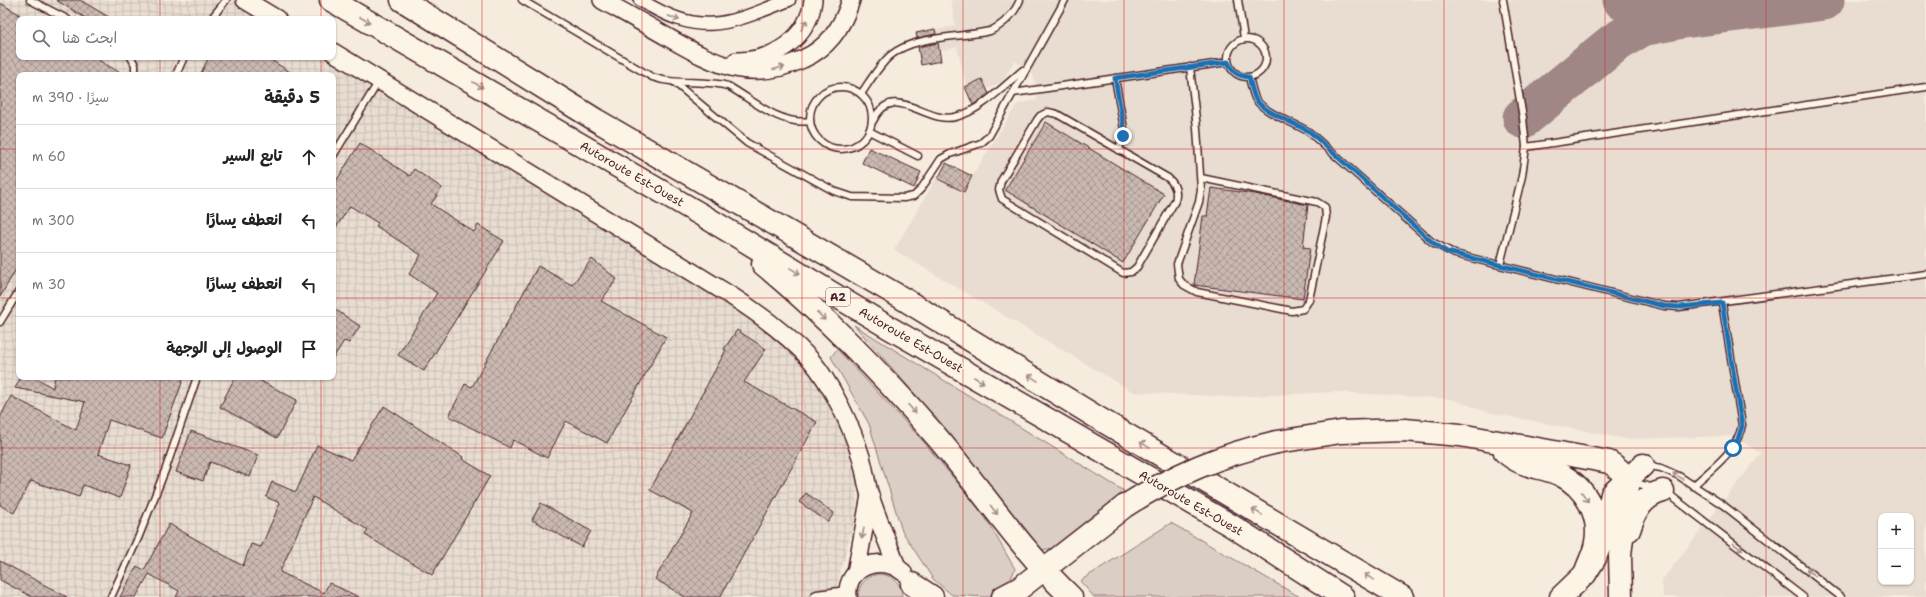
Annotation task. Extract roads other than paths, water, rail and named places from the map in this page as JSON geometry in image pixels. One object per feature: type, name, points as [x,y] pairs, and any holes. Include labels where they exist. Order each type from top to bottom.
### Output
[{"type":"highway","name":"Autoroute Est-Ouest","points":[[331,0],[707,218],[895,331],[1232,526],[1343,597]]},
{"type":"highway","name":"A2","points":[[402,0],[596,120],[902,298],[1098,418],[1402,597]]},
{"type":"highway","points":[[707,218],[802,297],[890,385],[935,435],[1011,531],[1070,597]]},
{"type":"highway","points":[[1278,447],[1341,432],[1405,430],[1452,434],[1627,467]]},
{"type":"highway","points":[[1023,597],[1047,573],[1129,510],[1153,488],[1207,462],[1245,449],[1394,438],[1433,439],[1504,452],[1627,467]]},
{"type":"highway","points":[[1504,452],[1520,463],[1560,475],[1572,482],[1586,497],[1595,516],[1597,529],[1596,543],[1585,574]]},
{"type":"highway","points":[[1621,597],[1620,555],[1628,493],[1627,467]]},
{"type":"highway","points":[[1561,597],[1585,574],[1599,549],[1611,497],[1627,467]]},
{"type":"highway","points":[[1620,555],[1632,522],[1640,506],[1648,497],[1663,491]]},
{"type":"highway","points":[[1003,597],[1047,573]]},
{"type":"highway","points":[[913,590],[932,597]]},
{"type":"main road","points":[[245,0],[272,16]]},
{"type":"main road","points":[[602,0],[708,60],[727,67],[748,71],[768,70],[789,66],[808,57],[824,45],[839,30],[851,0]]},
{"type":"main road","points":[[708,60],[746,61],[769,56],[779,51],[789,44],[800,31],[809,16],[813,0]]},
{"type":"main road","points":[[336,54],[380,79],[733,297],[765,318],[780,331],[812,361],[833,393],[852,431],[862,457],[870,494],[897,567]]},
{"type":"main road","points":[[856,573],[870,494]]},
{"type":"main road","points":[[847,595],[850,582],[856,573],[865,567],[876,563],[887,563],[897,567],[906,574],[913,590]]},
{"type":"street","points":[[640,0],[660,12],[678,20],[697,24],[716,24],[735,21],[782,1]]},
{"type":"street","points":[[817,597],[847,595]]},
{"type":"lane","points":[[30,0],[61,16]]},
{"type":"lane","points":[[213,16],[226,0]]},
{"type":"lane","points":[[522,0],[642,72],[662,80],[674,82],[703,82],[724,85],[786,120],[794,122],[810,121]]},
{"type":"lane","points":[[861,94],[885,61],[900,50],[917,43],[990,31],[1007,19],[1014,11],[1020,0]]},
{"type":"lane","points":[[674,82],[747,143],[834,191],[852,197],[862,198],[904,198],[914,196],[921,189],[941,159],[986,140],[1065,0]]},
{"type":"lane","points":[[1238,0],[1244,38]]},
{"type":"lane","points":[[1500,265],[1522,176],[1526,147],[1523,118],[1503,0]]},
{"type":"lane","points":[[1244,38],[1257,41],[1265,52],[1266,58],[1261,71],[1249,77],[1236,73],[1228,62],[1229,49],[1233,44],[1244,38]]},
{"type":"lane","points":[[132,60],[135,65],[135,72]]},
{"type":"lane","points":[[177,72],[183,60]]},
{"type":"lane","points":[[1013,93],[1228,62]]},
{"type":"lane","points":[[1190,67],[1201,178],[1199,202],[1177,264],[1179,279],[1184,285],[1197,292],[1292,311],[1303,309],[1310,300],[1326,217],[1325,207],[1317,202],[1201,178]]},
{"type":"lane","points":[[872,124],[870,107],[861,94],[846,87],[838,87],[823,92],[812,105],[810,121],[815,136],[828,147],[835,149],[852,148],[865,138],[880,110],[887,106],[900,102],[934,116],[954,118],[976,108],[1026,68]]},
{"type":"lane","points":[[1249,77],[1253,93],[1260,105],[1271,113],[1289,120],[1310,132],[1432,242],[1447,252],[1664,306],[1679,307],[1722,303],[1926,274]]},
{"type":"lane","points":[[1115,78],[1124,129],[1119,150]]},
{"type":"lane","points":[[336,151],[380,79]]},
{"type":"lane","points":[[1526,147],[1926,87]]},
{"type":"lane","points":[[1048,112],[1057,114],[1119,150],[1168,178],[1172,182],[1176,191],[1175,201],[1137,267],[1131,272],[1123,273],[1005,202],[1000,194],[1001,181],[1037,120],[1048,112]]},
{"type":"lane","points":[[869,131],[918,156]]},
{"type":"lane","points":[[0,322],[16,296]]},
{"type":"lane","points":[[1693,486],[1733,448],[1738,439],[1742,426],[1722,303]]},
{"type":"lane","points":[[111,597],[139,536],[166,468],[196,380]]},
{"type":"lane","points":[[1627,467],[1670,471],[1723,505],[1841,597]]},
{"type":"lane","points":[[1627,467],[1676,498],[1803,597]]}]
